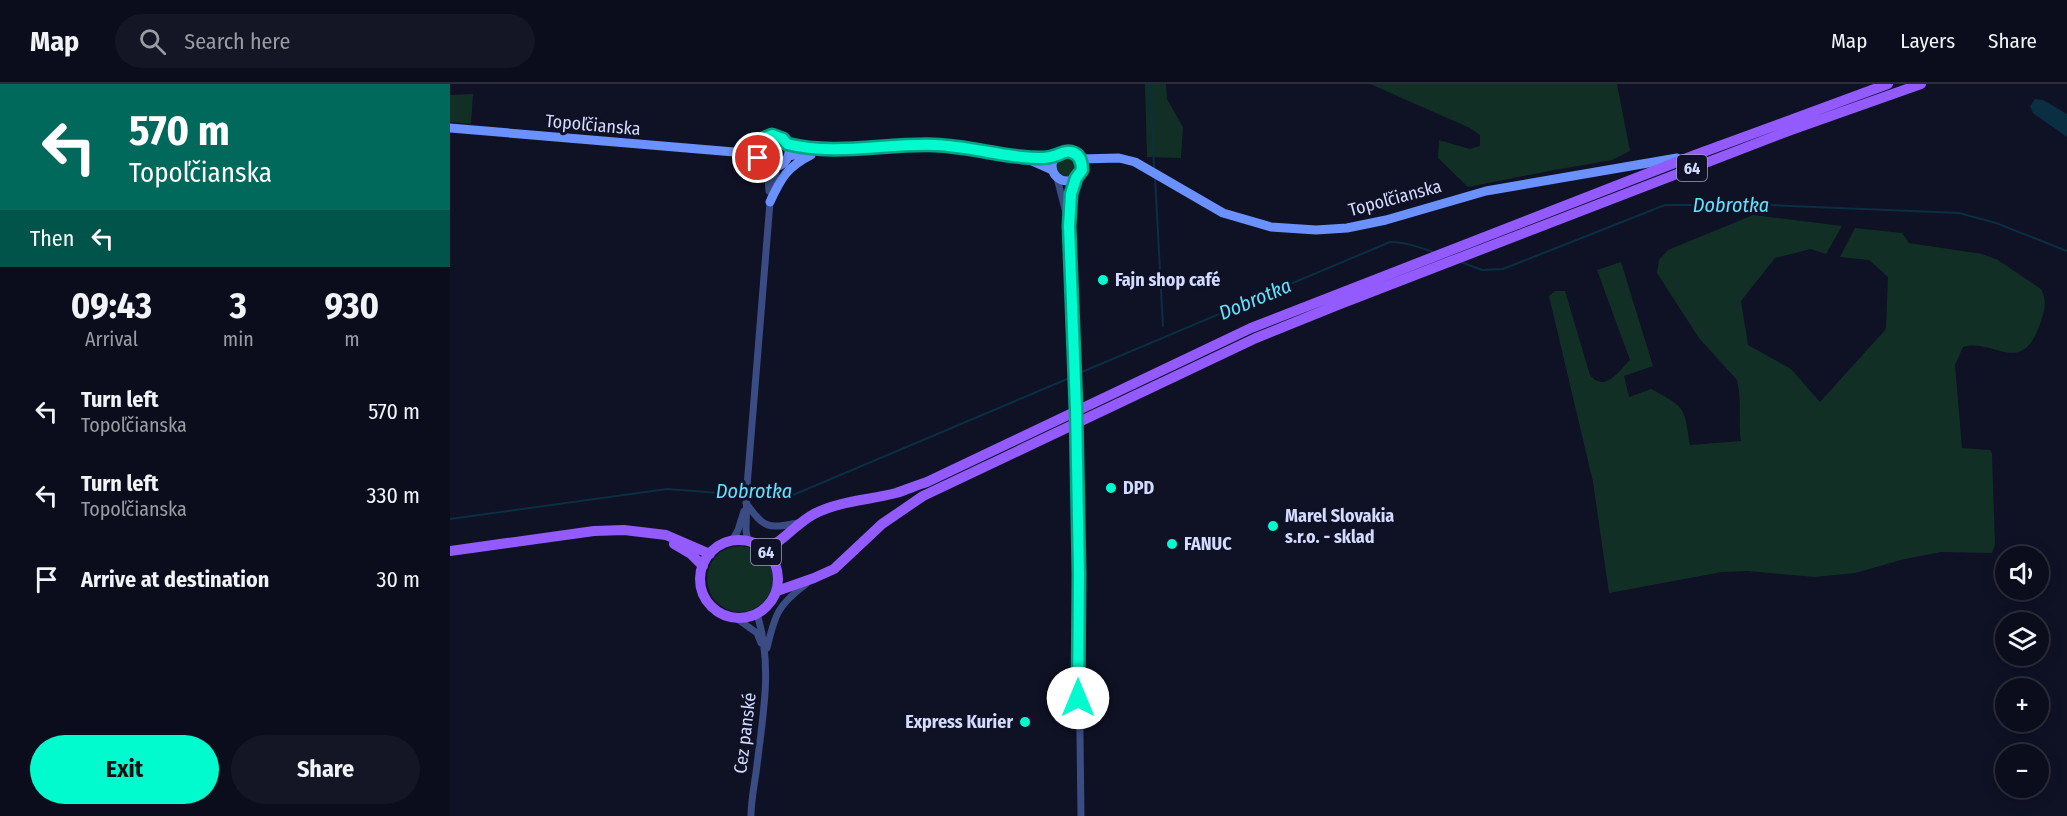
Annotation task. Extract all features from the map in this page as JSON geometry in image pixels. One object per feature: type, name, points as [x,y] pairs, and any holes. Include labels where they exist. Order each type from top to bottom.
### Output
[{"type":"main road","name":"64","points":[[777,591],[814,579],[834,569],[895,513],[923,496],[1060,430],[1086,412],[1251,328],[1695,155],[1888,84]]},
{"type":"main road","name":"64","points":[[764,549],[779,543],[801,522],[828,508],[897,492],[927,482],[1060,418],[1086,412],[1256,338],[1791,130],[1921,84]]},
{"type":"main road","points":[[450,551],[594,531],[624,530],[666,535],[710,554]]},
{"type":"main road","points":[[655,534],[691,554],[703,566],[701,580],[706,599],[720,613],[736,618],[747,618],[757,614]]},
{"type":"main road","name":"64","points":[[703,566],[710,554],[732,541],[748,541],[764,549],[777,568],[777,591],[772,600],[757,614]]},
{"type":"street","name":"Topoľčianska","points":[[450,128],[734,152],[758,158],[772,166]]},
{"type":"street","name":"Topoľčianska","points":[[734,152],[757,146],[760,140],[772,135],[783,139],[787,144],[822,150]]},
{"type":"street","points":[[748,541],[747,486],[772,166],[785,162],[788,156],[787,144]]},
{"type":"street","name":"Topoľčianska","points":[[788,156],[822,150],[905,144],[980,149],[1022,157],[1056,156]]},
{"type":"street","points":[[757,146],[758,158]]},
{"type":"street","points":[[770,202],[786,171],[792,165],[822,150]]},
{"type":"street","points":[[1069,226],[1052,163],[1061,152],[1069,151],[1080,159],[1082,170],[1076,178],[1071,194],[1069,226],[1079,574],[1081,816]]},
{"type":"street","name":"Topoľčianska","points":[[1080,159],[1119,158],[1135,162],[1223,213],[1271,227],[1316,230],[1347,228],[1386,220],[1486,191],[1695,155]]},
{"type":"street","name":"Topoľčianska","points":[[1022,157],[1055,174]]},
{"type":"street","points":[[1055,174],[1067,182],[1076,178]]},
{"type":"street","points":[[746,503],[758,521],[766,526],[777,527],[801,522]]},
{"type":"street","points":[[732,541],[738,530],[746,503]]},
{"type":"street","points":[[766,654],[774,621],[780,608],[790,596],[814,579]]},
{"type":"street","points":[[757,614],[766,654]]},
{"type":"street","points":[[736,618],[757,633],[766,654]]},
{"type":"street","name":"Cez panské","points":[[752,816],[766,690],[766,654]]},
{"type":"green space","points":[[1145,84],[1166,84],[1167,99],[1183,127],[1181,158],[1147,157]]},
{"type":"green space","points":[[1370,84],[1617,84],[1630,151],[1612,160],[1468,187],[1438,158],[1439,140],[1470,149],[1480,146],[1480,135],[1470,128]]},
{"type":"green space","points":[[473,94],[471,124],[450,122],[450,95]]},
{"type":"green space","points":[[773,141],[780,144],[783,151],[780,158],[773,161],[766,158],[763,151],[766,144]]},
{"type":"green space","points":[[1067,156],[1075,159],[1078,167],[1075,175],[1067,178],[1059,175],[1056,167],[1059,159]]},
{"type":"green space","points":[[1753,215],[1842,226],[1826,254],[1811,249],[1775,258],[1741,301],[1748,345],[1791,369],[1820,402],[1886,329],[1888,277],[1869,260],[1840,257],[1855,228],[1902,233],[1909,243],[1982,254],[1998,260],[2041,289],[2045,301],[2044,313],[2033,339],[2025,349],[2016,353],[1974,345],[1963,347],[1955,365],[1962,448],[1990,450],[1992,454],[1995,545],[1992,553],[1941,552],[1855,573],[1815,577],[1747,571],[1722,572],[1609,593],[1593,482],[1549,296],[1555,291],[1565,291],[1590,375],[1601,382],[1611,379],[1630,360],[1597,270],[1621,262],[1653,366],[1624,376],[1629,397],[1651,389],[1671,400],[1684,415],[1690,445],[1741,441],[1737,380],[1699,338],[1657,273],[1659,260],[1668,250]]},
{"type":"green space","points":[[733,546],[747,546],[759,551],[768,560],[773,579],[771,592],[764,603],[747,612],[733,612],[721,607],[712,598],[707,586],[707,572],[712,560],[721,551]]},
{"type":"water","points":[[2035,99],[2043,100],[2067,114],[2067,137],[2033,113],[2030,106]]},
{"type":"waterway","points":[[1150,84],[1154,168]]},
{"type":"waterway","points":[[1155,177],[1163,326]]},
{"type":"waterway","name":"Dobrotka","points":[[1461,262],[1482,270],[1503,269],[1665,205],[1768,205],[1959,213],[1996,223],[2067,251]]},
{"type":"waterway","name":"Dobrotka","points":[[1077,374],[1390,242],[1407,244],[1433,252]]},
{"type":"waterway","name":"Dobrotka","points":[[450,519],[667,489],[759,496],[793,495],[1072,377]]},
{"type":"place","name":"Fajn shop café","points":[[1103,280]]},
{"type":"place","name":"DPD","points":[[1111,488]]},
{"type":"place","name":"Marel Slovakia s.r.o. - sklad","points":[[1273,526]]},
{"type":"place","name":"FANUC","points":[[1172,544]]},
{"type":"place","name":"Express Kurier","points":[[1025,722]]},
{"type":"route","points":[[758,158],[756,152],[760,140],[772,135],[783,139],[787,144],[822,150],[905,144],[936,145],[980,149],[1022,157],[1056,156],[1061,152],[1069,151],[1080,159],[1082,170],[1076,178],[1071,194],[1069,226],[1076,408],[1079,574],[1078,698]]}]
